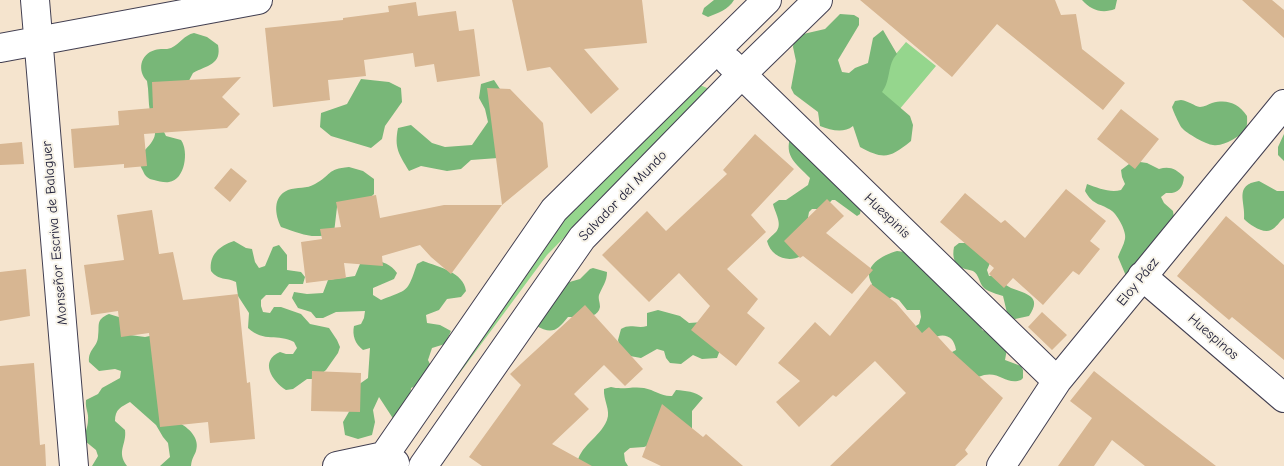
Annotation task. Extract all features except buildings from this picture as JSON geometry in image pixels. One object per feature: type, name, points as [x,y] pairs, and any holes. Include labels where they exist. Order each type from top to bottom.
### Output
[{"type":"street","name":"Monseñor Escriva de Balaguer","points":[[35,0],[74,466]]},
{"type":"street","points":[[0,48],[258,0]]},
{"type":"street","points":[[337,466],[388,463],[554,210],[768,0]]},
{"type":"street","name":"Salvador del Mundo","points":[[423,466],[582,238],[815,1]]},
{"type":"street","name":"Huespinis","points":[[717,50],[1057,381]]},
{"type":"street","name":"Eloy Páez","points":[[1001,466],[1057,381],[1284,104]]},
{"type":"street","name":"Huespinos","points":[[1142,276],[1284,398]]},
{"type":"green space","points":[[714,0],[734,0],[726,9],[708,17],[702,14],[704,8]]},
{"type":"green space","points":[[1082,0],[1117,0],[1115,9],[1101,11],[1093,9]]},
{"type":"green space","points":[[840,14],[854,15],[859,18],[859,25],[838,60],[842,72],[849,73],[855,68],[868,63],[873,38],[883,30],[897,54],[882,92],[910,116],[913,125],[911,141],[892,154],[875,154],[860,147],[853,126],[841,131],[820,126],[818,112],[794,94],[791,88],[796,61],[793,47],[794,40],[799,35],[825,29]]},
{"type":"green space","points":[[194,33],[207,37],[218,45],[218,57],[212,64],[193,73],[163,130],[166,136],[181,140],[185,151],[182,171],[179,176],[169,182],[152,180],[146,176],[140,165],[141,155],[151,143],[155,134],[149,108],[147,81],[141,68],[143,59],[150,52],[157,49],[171,48]]},
{"type":"green space","points":[[906,42],[936,66],[893,117],[863,93]]},
{"type":"green space","points":[[361,79],[389,82],[401,88],[402,102],[385,126],[382,139],[371,148],[331,136],[320,127],[321,113],[347,104]]},
{"type":"green space","points":[[494,80],[502,92],[498,158],[471,160],[461,169],[447,171],[421,166],[409,171],[398,151],[398,128],[411,125],[432,143],[445,147],[472,145],[488,122],[485,109],[479,98],[481,84]]},
{"type":"green space","points":[[700,85],[707,88],[707,92],[547,255],[425,420],[537,248],[570,212]]},
{"type":"green space","points":[[1181,100],[1200,107],[1217,102],[1232,103],[1247,116],[1246,129],[1240,136],[1223,144],[1206,143],[1192,136],[1181,127],[1172,107],[1175,101]]},
{"type":"green space","points":[[1284,134],[1284,161],[1278,155],[1278,147]]},
{"type":"green space","points":[[791,135],[862,203],[860,214],[857,216],[835,200],[832,200],[824,209],[812,209],[809,212],[801,256],[786,259],[776,255],[769,247],[767,241],[779,226],[773,204],[779,200],[786,200],[808,185],[810,178],[790,155],[789,143]]},
{"type":"green space","points":[[1133,161],[1147,163],[1159,169],[1173,169],[1184,177],[1179,190],[1173,193],[1166,193],[1161,197],[1164,203],[1173,211],[1174,218],[1126,276],[1118,257],[1125,239],[1122,224],[1112,211],[1094,202],[1085,191],[1087,184],[1108,190],[1121,190],[1125,184],[1121,170]]},
{"type":"green space","points":[[349,167],[363,171],[374,179],[374,194],[357,206],[349,208],[337,207],[334,233],[313,236],[281,227],[276,207],[279,197],[283,193],[291,189],[312,186],[336,169]]},
{"type":"green space","points":[[1259,181],[1277,191],[1284,191],[1284,218],[1275,228],[1268,231],[1257,228],[1244,219],[1243,190],[1251,183]]},
{"type":"green space","points":[[234,241],[246,248],[252,249],[255,262],[259,268],[265,266],[273,247],[279,245],[287,255],[287,270],[301,272],[305,277],[303,284],[289,284],[281,295],[266,295],[261,300],[261,306],[263,312],[270,313],[274,307],[281,307],[301,314],[310,324],[329,328],[340,347],[326,370],[314,379],[307,379],[293,389],[286,390],[276,382],[270,371],[270,360],[280,352],[293,354],[297,348],[294,342],[288,339],[265,337],[254,333],[248,328],[249,313],[238,296],[236,282],[220,278],[211,271],[213,256],[216,252]]},
{"type":"green space","points":[[959,243],[966,243],[990,263],[987,270],[989,276],[996,275],[1009,287],[1031,297],[1034,304],[1029,316],[1015,319],[1008,317],[1003,296],[993,293],[982,286],[975,272],[958,266],[953,254],[954,247]]},
{"type":"green space","points":[[897,251],[905,252],[980,322],[982,330],[997,335],[1007,349],[1005,360],[1021,366],[1023,378],[1021,380],[1010,381],[991,375],[978,377],[944,356],[956,350],[953,341],[947,336],[944,335],[931,339],[908,331],[919,324],[920,310],[907,310],[899,300],[892,297],[880,305],[871,291],[872,284],[869,272],[871,267],[880,258]]},
{"type":"green space","points":[[372,259],[389,265],[397,273],[394,279],[373,288],[373,295],[381,300],[406,289],[417,264],[423,261],[443,268],[461,279],[466,291],[461,297],[447,299],[439,310],[426,315],[427,323],[440,325],[451,331],[445,344],[432,348],[428,360],[434,372],[424,382],[411,388],[410,401],[394,420],[379,397],[373,410],[375,422],[372,435],[358,439],[345,435],[343,422],[350,410],[358,385],[368,378],[370,348],[363,350],[360,348],[353,333],[354,326],[361,324],[365,311],[336,312],[323,318],[316,318],[311,312],[298,308],[292,298],[294,292],[307,294],[323,293],[328,280],[355,276],[360,264]]},
{"type":"green space","points":[[593,268],[607,272],[599,295],[600,307],[596,314],[587,317],[568,317],[561,326],[550,331],[535,325],[566,283],[580,279]]},
{"type":"green space","points":[[658,310],[680,316],[689,323],[704,322],[720,350],[717,358],[702,359],[693,355],[681,364],[670,363],[664,351],[657,349],[641,358],[630,356],[619,344],[618,340],[621,329],[627,326],[647,326],[647,313]]},
{"type":"green space","points":[[109,314],[122,318],[130,335],[145,337],[159,334],[181,424],[191,432],[197,442],[191,466],[160,466],[170,457],[168,443],[156,425],[130,402],[117,411],[115,417],[115,421],[125,430],[122,456],[127,466],[92,466],[98,456],[96,450],[85,441],[88,418],[86,400],[120,378],[121,371],[115,369],[99,371],[89,362],[90,354],[97,341],[99,323],[102,318]]},
{"type":"green space","points":[[611,387],[644,388],[668,396],[672,396],[676,390],[694,393],[703,398],[692,411],[692,428],[644,447],[630,448],[624,453],[628,466],[577,466],[581,453],[600,432],[607,420],[608,412],[604,389]]}]
